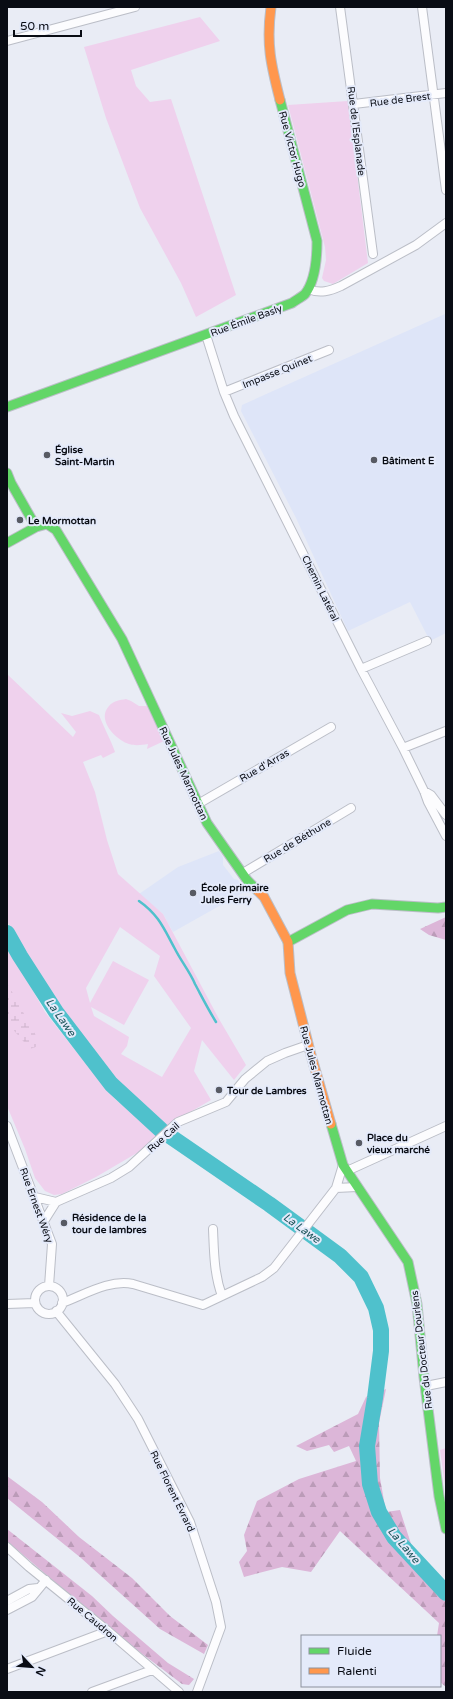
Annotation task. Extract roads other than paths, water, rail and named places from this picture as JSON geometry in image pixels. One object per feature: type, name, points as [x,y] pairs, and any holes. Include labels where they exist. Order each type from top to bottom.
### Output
[{"type":"street","points":[[7,41],[135,7]]},
{"type":"street","name":"Rue Victor Hugo","points":[[271,7],[268,28],[270,62],[317,241],[316,262],[308,289]]},
{"type":"street","name":"Rue de l'Esplanade","points":[[340,7],[373,254]]},
{"type":"street","points":[[422,7],[446,190]]},
{"type":"street","name":"Rue de Brest","points":[[354,104],[446,93]]},
{"type":"street","points":[[308,289],[328,292],[341,286],[416,245],[446,223]]},
{"type":"street","name":"Rue Émile Basly","points":[[7,408],[32,397],[292,303],[301,297],[308,289]]},
{"type":"street","name":"Chemin Latéral","points":[[206,335],[224,392],[234,416],[361,670],[403,748],[428,802],[446,836]]},
{"type":"street","name":"Impasse Quinet","points":[[224,392],[329,350]]},
{"type":"street","name":"Rue Émile Basly","points":[[7,402],[32,397]]},
{"type":"street","name":"Rue Émile Basly","points":[[7,414],[32,397]]},
{"type":"street","points":[[7,473],[11,483],[36,527],[7,543]]},
{"type":"street","name":"Rue Jules Marmottan","points":[[36,527],[47,524],[56,530],[122,638],[207,823],[243,874],[264,897],[288,942],[290,973],[308,1045],[345,1168],[357,1187]]},
{"type":"street","points":[[361,670],[427,641]]},
{"type":"street","name":"Rue d'Arras","points":[[198,804],[331,727]]},
{"type":"street","points":[[403,748],[446,731]]},
{"type":"street","points":[[424,791],[431,795],[446,815]]},
{"type":"street","name":"Rue de Béthune","points":[[243,874],[350,808]]},
{"type":"street","points":[[288,942],[347,910],[372,904],[438,908],[446,907]]},
{"type":"street","name":"Rue Cail","points":[[56,1202],[120,1173],[163,1137],[178,1122],[226,1102],[252,1072],[267,1061],[308,1045]]},
{"type":"street","name":"Rue Ernest Wéry","points":[[7,1126],[52,1244],[49,1286]]},
{"type":"street","points":[[62,1302],[61,1293],[54,1287],[49,1286],[40,1289],[35,1298],[35,1303],[39,1310],[48,1314],[56,1311],[62,1302],[110,1284],[122,1283],[133,1284],[198,1305],[206,1304],[268,1273],[336,1188],[345,1168],[446,1126]]},
{"type":"street","points":[[336,1188],[357,1187]]},
{"type":"street","name":"Rue du Docteur Dourlens","points":[[357,1187],[408,1262],[417,1304],[439,1496],[446,1529]]},
{"type":"street","points":[[35,1197],[56,1202],[44,1221]]},
{"type":"street","points":[[213,1229],[217,1281],[222,1296]]},
{"type":"street","points":[[7,1304],[35,1303]]},
{"type":"street","name":"Rue Florent Evrard","points":[[56,1311],[115,1384],[134,1414],[190,1522],[220,1616],[221,1627],[197,1690]]},
{"type":"street","points":[[426,1386],[446,1382]]},
{"type":"street","name":"Rue Caudron","points":[[7,1547],[179,1692]]},
{"type":"street","points":[[7,1610],[32,1597],[46,1580]]},
{"type":"street","points":[[7,1601],[29,1589],[38,1588]]},
{"type":"street","points":[[7,1669],[108,1631]]},
{"type":"street","points":[[92,1692],[152,1670]]},
{"type":"waterway","points":[[139,901],[152,912],[168,935],[216,1022]]},
{"type":"waterway","name":"La Lawe","points":[[7,933],[56,1012],[111,1084],[161,1130],[269,1204],[340,1256],[361,1277],[376,1308],[381,1330],[381,1351],[367,1446],[370,1484],[379,1512],[394,1537],[446,1593]]},
{"type":"place","name":"Église Saint-Martin","points":[[47,455]]},
{"type":"place","name":"Bâtiment E","points":[[374,460]]},
{"type":"place","name":"Le Mormottan","points":[[20,520]]},
{"type":"place","name":"École primaire Jules Ferry","points":[[193,893]]},
{"type":"place","name":"Tour de Lambres","points":[[219,1090]]},
{"type":"place","name":"Place du vieux marché","points":[[359,1143]]},
{"type":"place","name":"Résidence de la tour de lambres","points":[[64,1223]]}]
